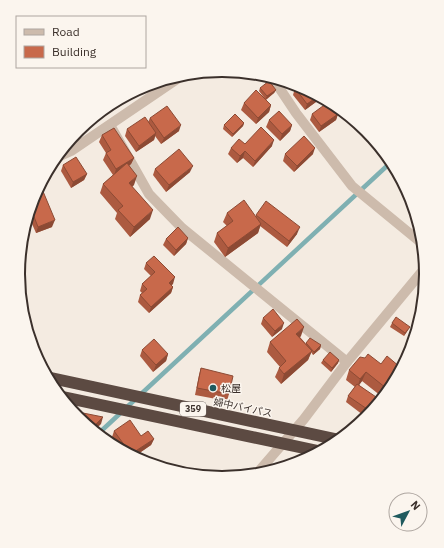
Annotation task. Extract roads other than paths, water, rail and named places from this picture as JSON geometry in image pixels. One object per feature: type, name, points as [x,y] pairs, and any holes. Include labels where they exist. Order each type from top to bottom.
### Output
[{"type":"highway","name":"婦中バイパス","points":[[55,379],[331,438]]},
{"type":"highway","name":"359","points":[[69,398],[313,449]]},
{"type":"street","points":[[71,147],[110,125],[169,85]]},
{"type":"street","points":[[277,85],[296,113],[352,186],[415,238]]},
{"type":"street","points":[[110,125],[149,194],[182,228],[348,362]]},
{"type":"street","points":[[263,466],[304,419],[348,362],[419,275]]},
{"type":"waterway","points":[[102,430],[387,166]]},
{"type":"place","name":"松屋","points":[[213,388]]}]
